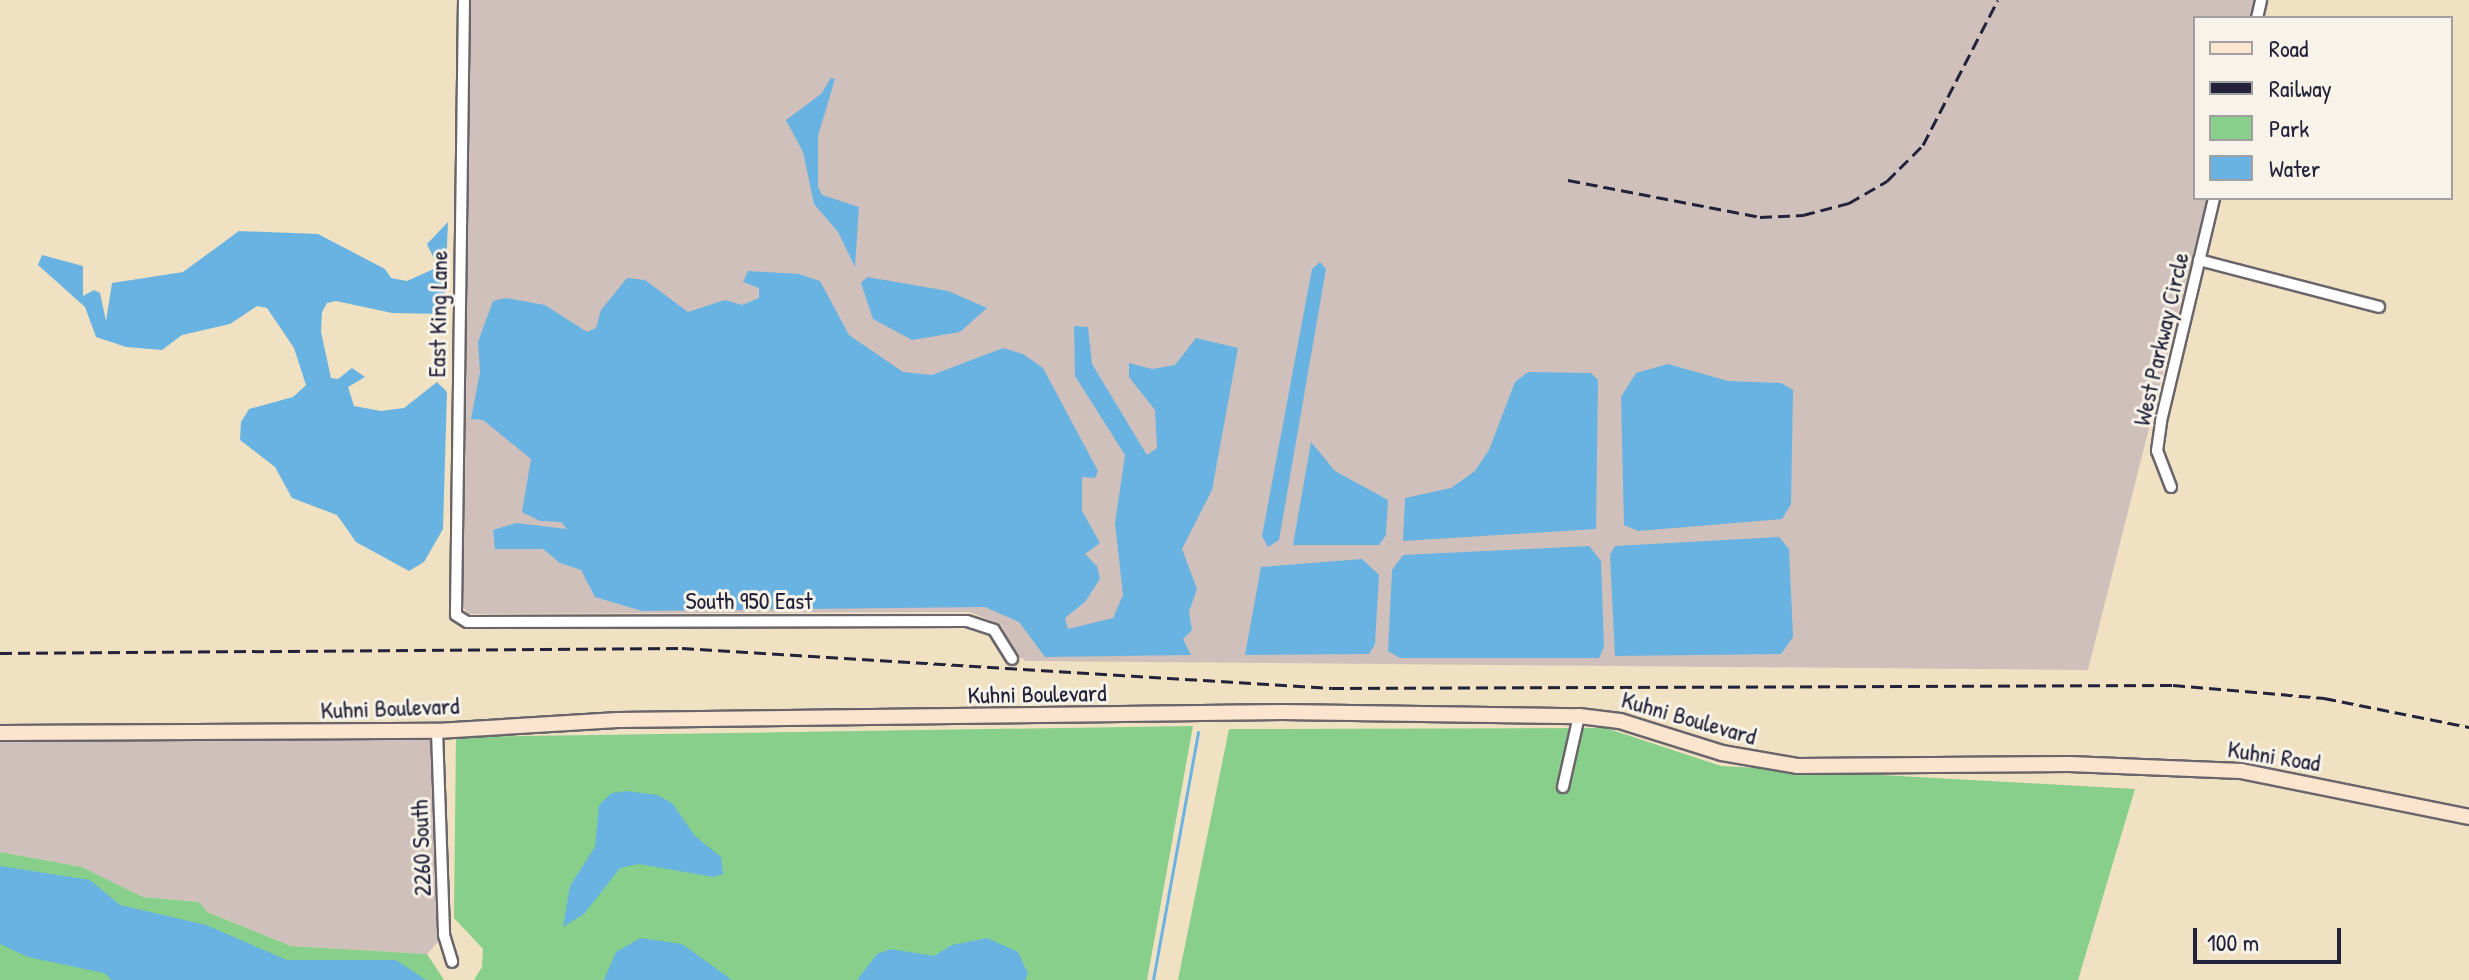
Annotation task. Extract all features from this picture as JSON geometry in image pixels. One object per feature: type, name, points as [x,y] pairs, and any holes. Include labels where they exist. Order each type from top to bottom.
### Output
[{"type":"street","name":"East King Lane","points":[[464,0],[453,606],[467,622]]},
{"type":"street","name":"West Parkway Circle","points":[[2171,487],[2157,451],[2214,200]]},
{"type":"street","points":[[2199,260],[2379,307]]},
{"type":"street","name":"South 950 East","points":[[467,622],[967,621],[999,634],[1012,659]]},
{"type":"street","name":"Kuhni Boulevard","points":[[0,733],[437,731],[618,720],[1282,712],[1579,716],[1620,721],[1722,753],[1797,766],[2069,764]]},
{"type":"street","points":[[1563,787],[1579,716]]},
{"type":"street","name":"2260 South","points":[[437,731],[444,935],[452,962]]},
{"type":"street","name":"Kuhni Road","points":[[2069,764],[2241,771],[2469,817]]},
{"type":"shaded area","points":[[467,0],[2255,0],[2251,16],[2193,16],[2193,200],[2206,200],[2088,670],[1026,661],[1018,656],[1001,625],[970,612],[469,614],[459,603]]},
{"type":"shaded area","points":[[437,731],[444,935],[427,954],[291,946],[207,912],[199,902],[143,897],[82,867],[0,852],[0,733]]},
{"type":"green space","points":[[1193,726],[1147,980],[474,980],[482,967],[483,949],[454,918],[456,737]]},
{"type":"green space","points":[[1606,728],[1721,766],[2135,789],[2078,980],[1178,980],[1229,729]]},
{"type":"green space","points":[[0,852],[82,867],[143,897],[199,902],[207,912],[291,946],[427,954],[444,980],[0,980]]},
{"type":"water","points":[[831,78],[835,79],[818,136],[818,187],[822,195],[859,207],[855,267],[838,232],[814,204],[803,152],[786,120],[821,94]]},
{"type":"water","points":[[448,222],[444,314],[392,313],[336,301],[327,303],[322,312],[321,332],[331,378],[338,379],[352,368],[365,377],[348,387],[354,406],[381,411],[404,408],[437,382],[447,392],[443,529],[424,562],[409,571],[356,542],[337,515],[292,498],[275,467],[240,440],[241,422],[249,409],[293,397],[306,385],[294,348],[267,308],[257,306],[230,324],[182,335],[162,350],[126,347],[96,337],[85,307],[38,265],[42,255],[83,266],[83,296],[94,290],[100,293],[106,321],[112,283],[183,272],[239,231],[318,234],[385,269],[391,278],[407,281],[438,267],[427,244]]},
{"type":"water","points":[[1320,262],[1326,269],[1279,540],[1268,547],[1262,536],[1312,269]]},
{"type":"water","points":[[748,271],[799,274],[820,281],[849,335],[903,372],[932,375],[1003,348],[1023,354],[1043,368],[1098,471],[1095,478],[1082,477],[1082,511],[1100,543],[1085,554],[1097,566],[1100,579],[1085,602],[1065,618],[1068,629],[1113,618],[1123,595],[1115,523],[1125,455],[1075,376],[1074,326],[1088,327],[1092,364],[1147,455],[1157,448],[1155,410],[1129,377],[1129,363],[1152,369],[1175,365],[1196,338],[1238,348],[1212,490],[1182,549],[1197,589],[1189,612],[1192,630],[1183,639],[1191,655],[1045,657],[1019,622],[985,607],[642,611],[595,597],[581,570],[560,563],[543,549],[495,549],[493,530],[516,523],[567,529],[561,522],[540,521],[522,512],[531,459],[483,420],[471,419],[480,372],[478,342],[493,301],[506,298],[545,305],[587,332],[596,328],[601,310],[627,278],[645,280],[688,312],[725,300],[742,305],[759,298],[759,288],[743,282]]},
{"type":"water","points":[[867,277],[948,291],[987,308],[960,332],[912,340],[873,319],[861,283]]},
{"type":"water","points":[[1668,364],[1728,381],[1781,383],[1793,390],[1791,504],[1782,519],[1638,531],[1624,525],[1621,397],[1636,373]]},
{"type":"water","points":[[1528,372],[1591,373],[1598,380],[1596,529],[1403,541],[1405,498],[1451,488],[1475,471],[1489,450],[1515,382]]},
{"type":"water","points":[[1311,442],[1335,471],[1388,500],[1386,535],[1379,545],[1293,545]]},
{"type":"water","points":[[1779,537],[1789,549],[1793,637],[1781,654],[1615,656],[1610,555],[1615,546]]},
{"type":"water","points":[[1589,546],[1601,561],[1604,647],[1599,658],[1400,658],[1388,651],[1392,570],[1403,555]]},
{"type":"water","points":[[1362,559],[1379,575],[1375,644],[1369,654],[1245,655],[1261,567]]},
{"type":"water","points":[[626,791],[657,795],[672,803],[695,836],[721,857],[723,874],[714,877],[639,864],[620,868],[584,914],[563,927],[570,886],[595,847],[599,805],[612,793]]},
{"type":"water","points":[[0,866],[90,880],[120,905],[206,925],[287,960],[396,960],[426,980],[112,980],[104,973],[28,957],[0,944]]},
{"type":"water","points":[[641,938],[682,944],[732,980],[604,980],[616,952]]},
{"type":"water","points":[[987,938],[1018,952],[1028,974],[1025,980],[857,980],[877,954],[891,949],[934,956],[952,945]]},
{"type":"waterway","points":[[1153,980],[1198,732]]},
{"type":"railway","points":[[1568,180],[1760,217],[1803,215],[1849,203],[1887,181],[1923,145],[1998,0]]},
{"type":"railway","points":[[0,653],[682,648],[1332,688],[2173,685],[2324,698],[2469,727]]}]
